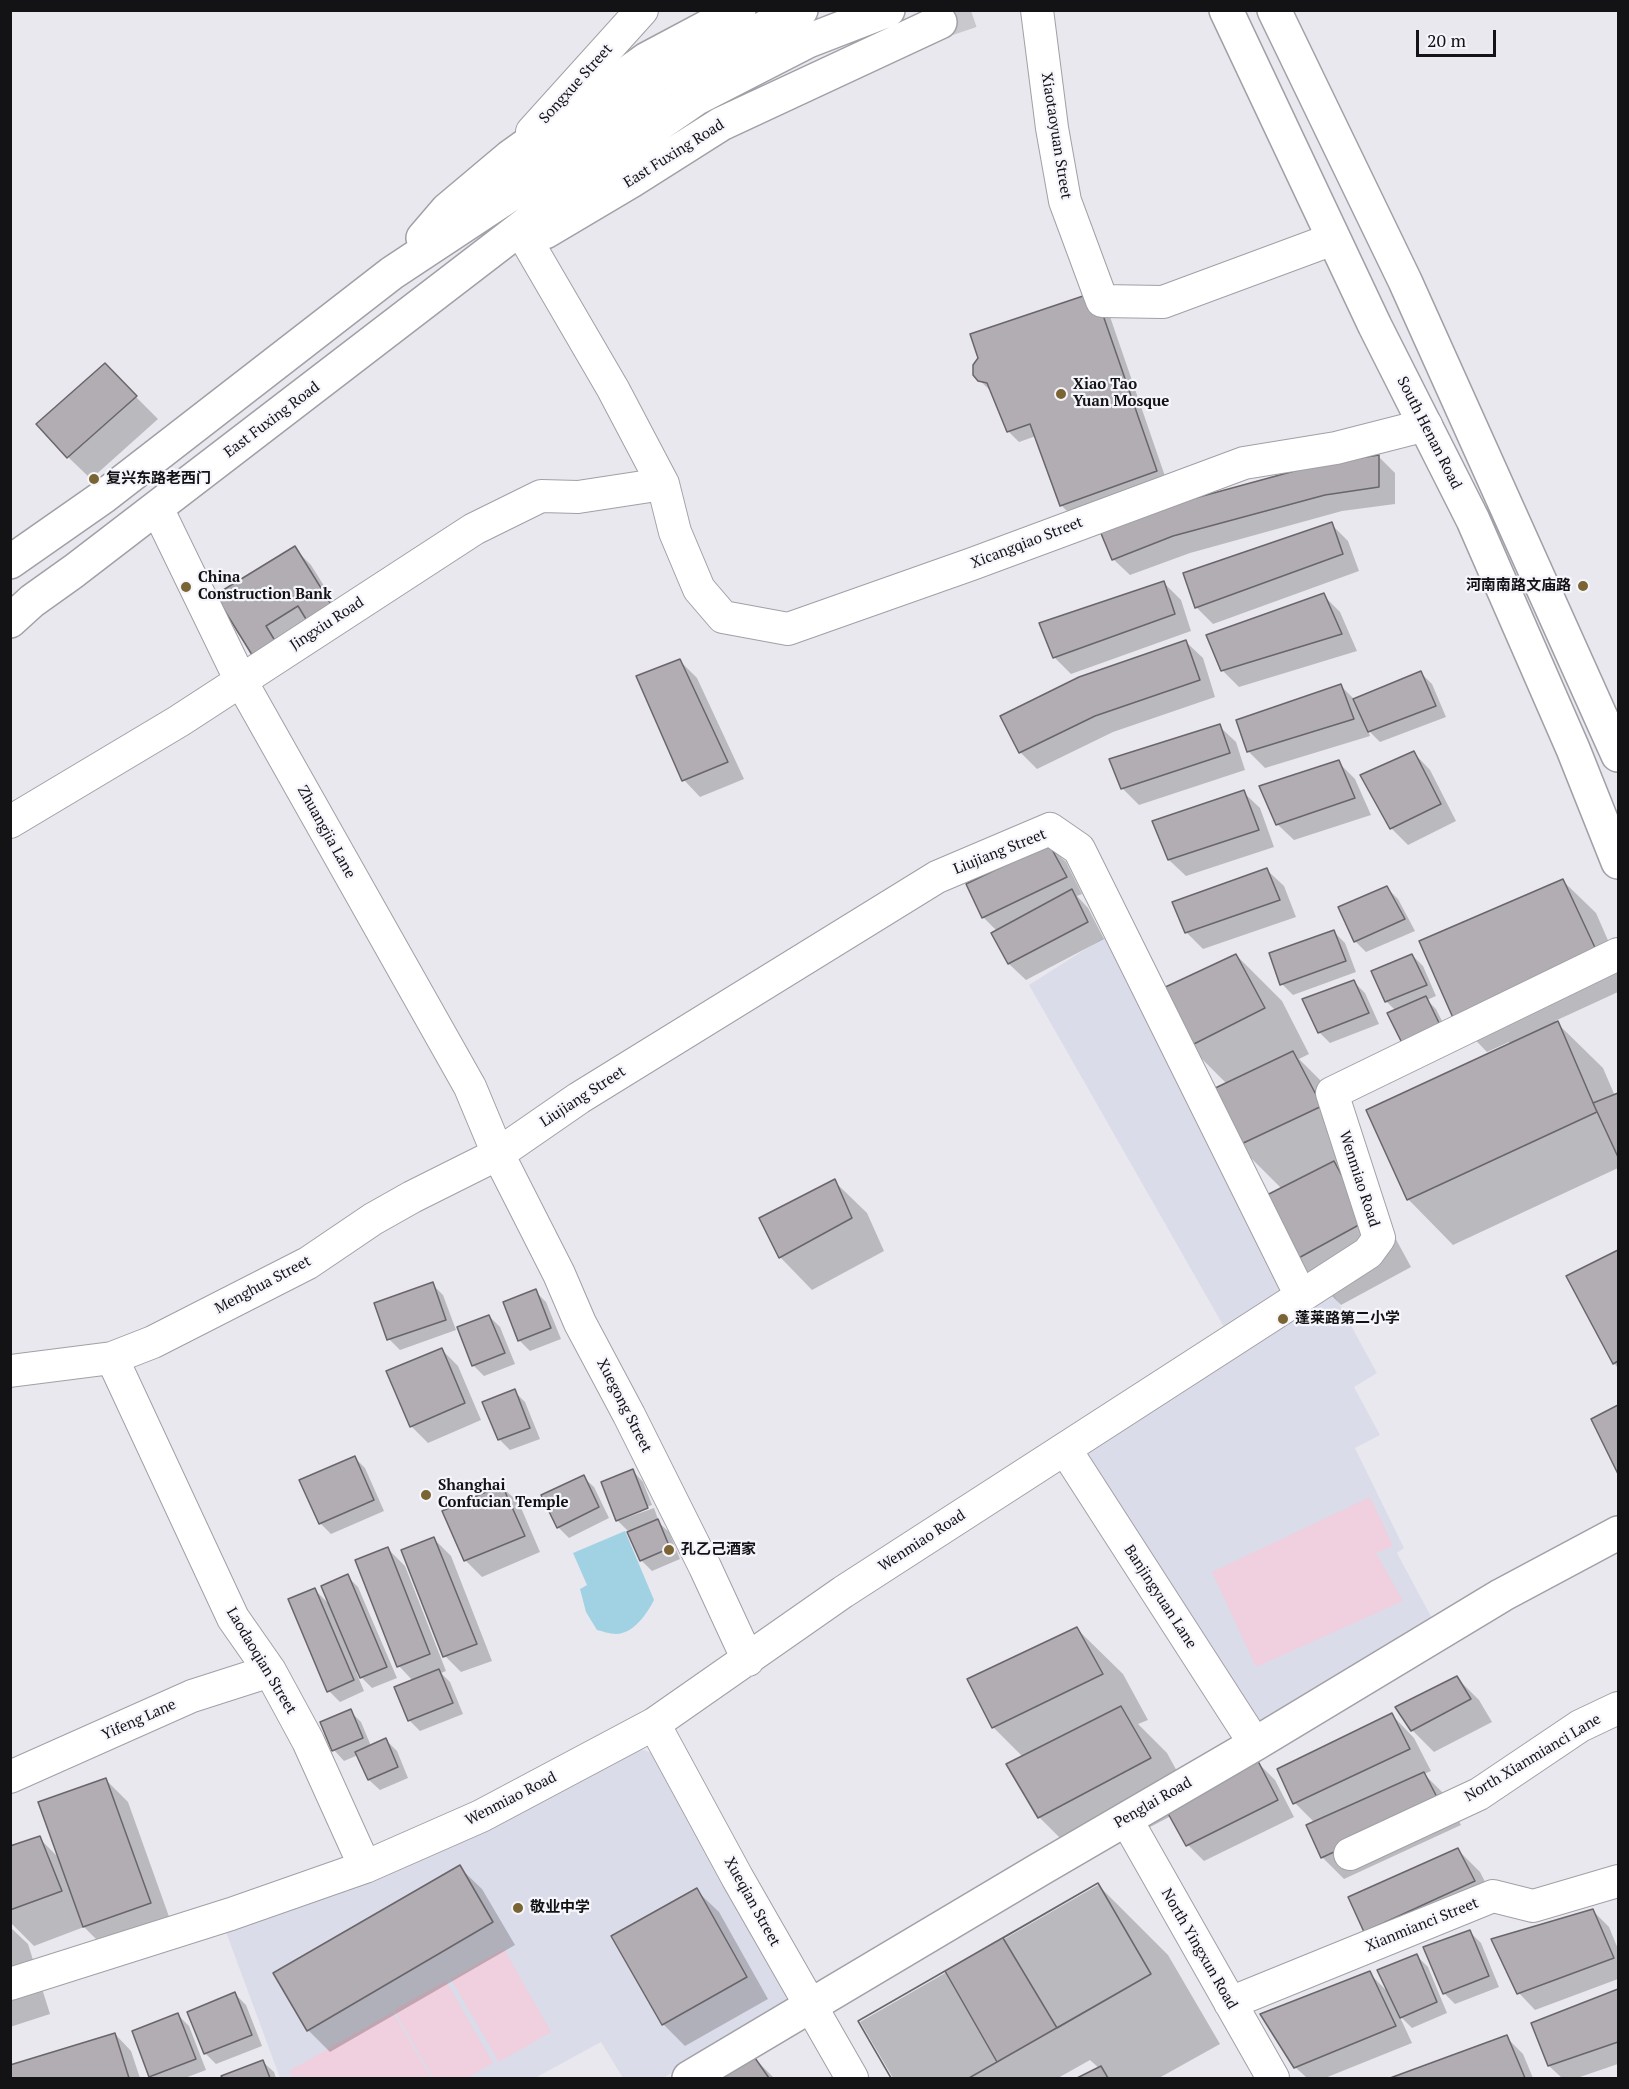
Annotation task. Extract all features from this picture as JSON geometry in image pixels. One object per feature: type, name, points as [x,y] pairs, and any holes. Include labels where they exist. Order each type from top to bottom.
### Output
[{"type":"main road","points":[[392,273],[447,210],[510,157],[647,59],[739,10]]},
{"type":"main road","points":[[10,562],[103,497],[392,273],[522,188],[662,82],[801,10]]},
{"type":"main road","name":"East Fuxing Road","points":[[10,621],[32,601],[157,508],[629,146],[697,98],[808,41],[888,10]]},
{"type":"main road","name":"South Henan Road","points":[[1226,10],[1333,240],[1473,520],[1573,749],[1618,862]]},
{"type":"main road","points":[[1274,10],[1405,281],[1618,755]]},
{"type":"main road","name":"East Fuxing Road","points":[[420,306],[631,181],[721,124],[939,22]]},
{"type":"main road","name":"Penglai Road","points":[[690,2079],[1255,1744],[1502,1594],[1618,1533]]},
{"type":"street","name":"Songxue Street","points":[[510,157],[642,10]]},
{"type":"street","name":"Xiaotaoyuan Street","points":[[1038,10],[1052,128],[1065,201],[1102,301],[1163,302],[1333,240]]},
{"type":"street","points":[[528,243],[613,390],[663,484]]},
{"type":"street","name":"Xicangqiao Street","points":[[663,484],[675,532],[699,589],[723,617],[788,629],[972,564],[1244,463],[1336,448],[1426,425]]},
{"type":"street","name":"Jingxiu Road","points":[[10,822],[179,721],[474,528],[541,496],[578,498],[663,484]]},
{"type":"street","name":"Zhuangjia Lane","points":[[157,508],[241,681],[470,1087],[498,1154]]},
{"type":"street","name":"Liujiang Street","points":[[498,1154],[579,1098],[937,878],[1050,829],[1078,849],[1301,1296]]},
{"type":"street","name":"Wenmiao Road","points":[[10,1984],[231,1914],[365,1866],[481,1816],[654,1724],[843,1592],[1368,1253],[1379,1238],[1332,1094],[1618,954]]},
{"type":"street","name":"Menghua Street","points":[[10,1371],[112,1358],[153,1342],[308,1263],[373,1219],[498,1154]]},
{"type":"street","name":"Xuegong Street","points":[[498,1154],[559,1275],[580,1323],[705,1567],[748,1660]]},
{"type":"street","name":"Laodaoqian Street","points":[[112,1358],[233,1618],[270,1671],[308,1741],[365,1866]]},
{"type":"street","name":"Banjingyuan Lane","points":[[1065,1449],[1255,1744]]},
{"type":"street","name":"Yifeng Lane","points":[[10,1777],[192,1696],[270,1671]]},
{"type":"street","name":"North Xianmianci Lane","points":[[1350,1854],[1479,1794],[1580,1726],[1618,1708]]},
{"type":"street","name":"Xueqian Street","points":[[654,1724],[737,1877],[852,2079]]},
{"type":"street","name":"North Yingxun Road","points":[[1125,1819],[1273,2079]]},
{"type":"street","name":"Xianmianci Street","points":[[1230,2003],[1493,1896],[1533,1906],[1618,1881]]},
{"type":"shaded area","name":"蓬莱路第二小学","points":[[1111,933],[1301,1296],[1326,1280],[1377,1373],[1354,1387],[1380,1435],[1355,1448],[1404,1548],[1397,1553],[1434,1622],[1257,1724],[1074,1451],[1232,1341],[1029,985]]},
{"type":"shaded area","points":[[1370,1497],[1393,1546],[1376,1553],[1403,1601],[1256,1667],[1212,1572]]},
{"type":"shaded area","name":"敬业中学","points":[[636,1747],[657,1755],[795,1999],[663,2078],[623,2078],[601,2042],[535,2078],[280,2078],[226,1932]]},
{"type":"shaded area","points":[[504,1949],[551,2032],[499,2062],[451,1979]]},
{"type":"shaded area","points":[[446,1981],[493,2063],[467,2078],[433,2078],[394,2010]]},
{"type":"shaded area","points":[[393,2012],[431,2078],[293,2078],[289,2071]]},
{"type":"water","points":[[625,1531],[654,1600],[634,1627],[614,1634],[597,1630],[586,1612],[580,1589],[587,1585],[573,1553]]},
{"type":"building","name":"Xiao Tao Yuan Mosque","points":[[1095,292],[1157,471],[1060,506],[1030,424],[1007,432],[987,383],[978,381],[973,375],[973,365],[978,358],[970,334]]},
{"type":"building","points":[[105,363],[137,396],[67,458],[36,424]]},
{"type":"building","points":[[1379,455],[1379,487],[1325,495],[1173,536],[1112,560],[1100,531],[1166,506],[1320,464]]},
{"type":"building","points":[[1332,522],[1343,554],[1195,608],[1183,573]]},
{"type":"building","points":[[295,546],[334,609],[309,624],[298,606],[266,626],[277,644],[254,658],[215,595]]},
{"type":"building","points":[[1164,581],[1175,614],[1053,658],[1039,623]]},
{"type":"building","points":[[1324,593],[1342,634],[1221,671],[1206,635]]},
{"type":"building","points":[[1186,640],[1200,680],[1095,716],[1019,753],[1000,716],[1079,677]]},
{"type":"building","points":[[680,659],[728,762],[682,781],[636,676]]},
{"type":"building","points":[[1421,671],[1436,706],[1368,732],[1353,699]]},
{"type":"building","points":[[1341,684],[1354,719],[1247,752],[1236,720]]},
{"type":"building","points":[[1220,724],[1230,753],[1121,789],[1109,759]]},
{"type":"building","points":[[1414,751],[1441,804],[1390,829],[1360,775]]},
{"type":"building","points":[[1339,760],[1355,798],[1276,825],[1259,786]]},
{"type":"building","points":[[1244,790],[1259,830],[1168,860],[1152,821]]},
{"type":"building","points":[[1049,844],[1067,877],[982,918],[966,884]]},
{"type":"building","points":[[1267,868],[1280,900],[1185,933],[1172,902]]},
{"type":"building","points":[[1563,879],[1598,954],[1454,1020],[1419,941]]},
{"type":"building","points":[[1387,886],[1405,919],[1354,942],[1338,907]]},
{"type":"building","points":[[1072,889],[1088,922],[1008,964],[991,933]]},
{"type":"building","points":[[1334,930],[1346,961],[1280,985],[1269,953]]},
{"type":"building","points":[[1236,954],[1265,1008],[1188,1047],[1159,990]]},
{"type":"building","points":[[1412,954],[1427,985],[1385,1002],[1371,971]]},
{"type":"building","points":[[1354,980],[1369,1013],[1318,1033],[1302,999]]},
{"type":"building","points":[[1426,996],[1441,1027],[1402,1043],[1387,1013]]},
{"type":"building","points":[[1558,1021],[1597,1112],[1407,1200],[1366,1110]]},
{"type":"building","points":[[1293,1051],[1322,1106],[1237,1146],[1209,1091]]},
{"type":"building","points":[[1618,1093],[1618,1157],[1593,1103]]},
{"type":"building","points":[[1334,1161],[1366,1221],[1295,1260],[1261,1198]]},
{"type":"building","points":[[835,1179],[852,1218],[779,1258],[759,1218]]},
{"type":"building","points":[[1618,1250],[1618,1361],[1613,1364],[1566,1276]]},
{"type":"building","points":[[433,1282],[446,1320],[387,1340],[374,1303]]},
{"type":"building","points":[[536,1289],[551,1328],[518,1341],[503,1302]]},
{"type":"building","points":[[489,1315],[505,1353],[472,1366],[457,1327]]},
{"type":"building","points":[[442,1348],[465,1403],[410,1427],[386,1371]]},
{"type":"building","points":[[515,1389],[530,1428],[498,1440],[482,1402]]},
{"type":"building","points":[[1618,1405],[1618,1474],[1591,1419]]},
{"type":"building","points":[[355,1456],[374,1500],[319,1524],[299,1480]]},
{"type":"building","points":[[633,1469],[648,1508],[616,1521],[601,1482]]},
{"type":"building","points":[[584,1475],[599,1507],[557,1528],[541,1495]]},
{"type":"building","points":[[502,1485],[525,1536],[464,1561],[442,1511]]},
{"type":"building","points":[[658,1519],[670,1548],[640,1561],[627,1532]]},
{"type":"building","points":[[434,1537],[477,1644],[443,1657],[401,1550]]},
{"type":"building","points":[[388,1547],[430,1654],[397,1667],[355,1560]]},
{"type":"building","points":[[348,1574],[387,1667],[360,1678],[321,1586]]},
{"type":"building","points":[[315,1588],[354,1680],[327,1692],[288,1599]]},
{"type":"building","points":[[1077,1627],[1103,1674],[992,1728],[967,1679]]},
{"type":"building","points":[[439,1669],[453,1703],[408,1721],[394,1687]]},
{"type":"building","points":[[1457,1676],[1471,1699],[1411,1731],[1395,1707]]},
{"type":"building","points":[[1121,1706],[1151,1758],[1038,1818],[1006,1764]]},
{"type":"building","points":[[351,1709],[363,1738],[332,1751],[320,1722]]},
{"type":"building","points":[[1392,1713],[1410,1749],[1293,1804],[1277,1769]]},
{"type":"building","points":[[386,1738],[398,1767],[368,1780],[355,1752]]},
{"type":"building","points":[[1258,1761],[1278,1800],[1186,1846],[1165,1808]]},
{"type":"building","points":[[1424,1772],[1440,1803],[1321,1858],[1306,1825]]},
{"type":"building","points":[[106,1778],[151,1903],[83,1927],[38,1802]]},
{"type":"building","points":[[40,1836],[62,1891],[10,1910],[10,1846]]},
{"type":"building","points":[[1458,1848],[1475,1881],[1364,1932],[1348,1897]]},
{"type":"building","points":[[460,1865],[493,1922],[307,2031],[273,1973]]},
{"type":"building","points":[[1098,1883],[1151,1974],[969,2078],[891,2078],[858,2021]]},
{"type":"building","points":[[1098,1883],[1151,1974],[1057,2028],[1003,1938]]},
{"type":"building","points":[[697,1888],[747,1977],[662,2025],[611,1936]]},
{"type":"building","points":[[1593,1909],[1614,1958],[1517,1994],[1491,1939]]},
{"type":"building","points":[[1470,1930],[1489,1976],[1443,1994],[1423,1947]]},
{"type":"building","points":[[1417,1954],[1437,2002],[1400,2018],[1377,1970]]},
{"type":"building","points":[[945,1971],[997,2062],[969,2078],[891,2078],[858,2021]]},
{"type":"building","points":[[1370,1971],[1396,2026],[1294,2068],[1260,2014]]},
{"type":"building","points":[[1618,1989],[1618,2042],[1548,2066],[1531,2023]]},
{"type":"building","points":[[235,1992],[252,2035],[204,2054],[187,2012]]},
{"type":"building","points":[[178,2013],[196,2059],[149,2077],[132,2031]]},
{"type":"building","points":[[115,2033],[129,2078],[10,2078],[10,2065]]},
{"type":"building","points":[[1507,2035],[1525,2078],[1390,2078]]},
{"type":"building","points":[[755,2058],[769,2078],[719,2078]]},
{"type":"building","points":[[263,2060],[270,2078],[223,2078],[221,2076]]},
{"type":"building","points":[[1101,2066],[1108,2078],[1077,2078]]},
{"type":"tunnel","points":[[940,22],[975,10]]},
{"type":"place","name":"Xiao Tao Yuan Mosque","points":[[1061,394]]},
{"type":"place","name":"复兴东路老西门","points":[[94,479]]},
{"type":"place","name":"河南南路文庙路","points":[[1583,586]]},
{"type":"place","name":"China Construction Bank","points":[[186,587]]},
{"type":"place","name":"蓬莱路第二小学","points":[[1283,1319]]},
{"type":"place","name":"Shanghai Confucian Temple","points":[[426,1495]]},
{"type":"place","name":"孔乙己酒家","points":[[669,1550]]},
{"type":"place","name":"敬业中学","points":[[518,1908]]}]
